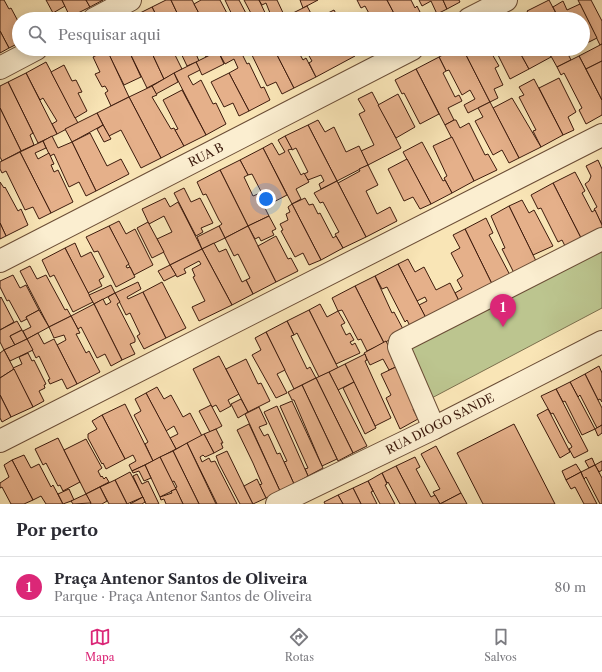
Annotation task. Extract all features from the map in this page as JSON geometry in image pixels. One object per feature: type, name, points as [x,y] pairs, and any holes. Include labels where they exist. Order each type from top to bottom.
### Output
[{"type":"street","points":[[107,12],[130,0]]},
{"type":"street","points":[[483,12],[506,0]]},
{"type":"street","points":[[0,68],[23,56]]},
{"type":"street","name":"RUA B","points":[[0,261],[398,56]]},
{"type":"street","points":[[0,441],[602,134]]},
{"type":"street","points":[[434,428],[399,347],[400,342],[602,239]]},
{"type":"street","name":"RUA DIOGO SANDE","points":[[277,504],[434,428],[602,342]]},
{"type":"green space","points":[[602,244],[602,308],[428,400],[403,347]]},
{"type":"building","points":[[0,0],[4,0],[9,9],[11,8],[13,12],[12,46],[9,48],[0,31]]},
{"type":"building","points":[[46,0],[62,0],[65,6],[52,12]]},
{"type":"building","points":[[62,0],[86,0],[90,7],[80,12],[68,12]]},
{"type":"building","points":[[86,0],[103,0],[90,7]]},
{"type":"building","points":[[166,0],[171,0],[177,12],[154,12],[152,7]]},
{"type":"building","points":[[171,0],[192,0],[198,12],[177,12]]},
{"type":"building","points":[[201,0],[220,0],[226,12],[198,12],[194,4]]},
{"type":"building","points":[[225,0],[239,0],[245,12],[231,12]]},
{"type":"building","points":[[244,0],[259,0],[265,12],[250,12]]},
{"type":"building","points":[[259,0],[277,0],[283,12],[270,12],[266,3],[262,5]]},
{"type":"building","points":[[300,0],[318,0],[303,8]]},
{"type":"building","points":[[357,0],[387,0],[393,12],[368,12],[365,6],[361,8]]},
{"type":"building","points":[[387,0],[411,0],[415,8],[417,6],[420,12],[393,12]]},
{"type":"building","points":[[419,0],[443,0],[447,9],[441,12],[436,12],[431,1],[422,6]]},
{"type":"building","points":[[443,0],[459,0],[460,2],[447,9]]},
{"type":"building","points":[[549,0],[555,12],[528,12]]},
{"type":"building","points":[[578,0],[591,0],[602,21],[602,44],[600,45],[590,25],[590,12],[584,12]]},
{"type":"building","points":[[563,1],[567,10],[580,4],[584,12],[556,12],[553,7]]},
{"type":"building","points":[[307,6],[310,12],[295,12]]},
{"type":"building","points":[[152,7],[154,12],[142,12]]},
{"type":"building","points":[[590,24],[597,38],[590,42]]},
{"type":"building","points":[[0,31],[9,48],[0,53]]},
{"type":"building","points":[[602,44],[602,61],[586,69],[579,56],[590,56],[590,50]]},
{"type":"building","points":[[110,56],[131,56],[141,77],[124,85]]},
{"type":"building","points":[[110,56],[129,97],[111,106],[105,93],[108,91],[105,86],[102,87],[95,74],[100,72],[93,57]]},
{"type":"building","points":[[131,56],[153,56],[164,79],[147,88]]},
{"type":"building","points":[[153,56],[176,56],[182,69],[164,79]]},
{"type":"building","points":[[182,56],[197,56],[199,61],[187,66]]},
{"type":"building","points":[[208,56],[220,56],[224,64],[202,75],[196,62]]},
{"type":"building","points":[[221,56],[243,56],[247,64],[249,63],[261,88],[264,87],[270,100],[249,111],[229,73],[238,68],[234,59],[225,64]]},
{"type":"building","points":[[252,56],[278,56],[294,88],[282,94],[276,82],[267,86]]},
{"type":"building","points":[[278,56],[301,56],[303,60],[306,58],[316,77],[294,88]]},
{"type":"building","points":[[309,56],[355,56],[316,77],[309,63],[312,61]]},
{"type":"building","points":[[467,56],[490,102],[468,113],[464,105],[475,99],[470,90],[462,95],[449,70],[446,71],[439,57]]},
{"type":"building","points":[[467,56],[493,56],[499,66],[495,68],[503,85],[494,89],[498,98],[490,102]]},
{"type":"building","points":[[498,56],[522,56],[529,69],[510,79]]},
{"type":"building","points":[[522,56],[551,56],[551,57],[529,69]]},
{"type":"building","points":[[551,56],[569,56],[571,60],[557,67]]},
{"type":"building","points":[[579,56],[602,100],[602,115],[586,124],[579,110],[582,108],[564,73],[561,75],[557,67]]},
{"type":"building","points":[[439,57],[446,71],[443,73],[455,97],[459,95],[462,101],[448,108],[454,120],[445,125],[416,69]]},
{"type":"building","points":[[602,61],[602,100],[586,69]]},
{"type":"building","points":[[46,62],[78,123],[57,134],[52,124],[57,121],[43,98],[40,100],[26,73]]},
{"type":"building","points":[[196,62],[200,70],[188,76],[193,85],[201,80],[213,104],[216,103],[226,124],[206,135],[174,73]]},
{"type":"building","points":[[64,65],[72,81],[76,80],[82,92],[78,93],[87,111],[75,118],[51,72]]},
{"type":"building","points":[[416,69],[439,114],[420,124],[404,93],[402,94],[395,80]]},
{"type":"building","points":[[26,73],[57,134],[38,143],[8,82]]},
{"type":"building","points":[[174,73],[178,82],[156,94],[152,86]]},
{"type":"building","points":[[229,73],[249,111],[239,116],[233,103],[224,107],[211,82]]},
{"type":"building","points":[[559,78],[576,112],[568,117],[574,130],[563,135],[539,88]]},
{"type":"building","points":[[534,79],[563,135],[541,147],[533,131],[536,130],[519,97],[524,95],[519,87]]},
{"type":"building","points":[[8,82],[33,133],[30,135],[34,145],[21,151],[0,108],[0,86]]},
{"type":"building","points":[[152,86],[157,95],[152,97],[171,129],[174,128],[184,146],[161,158],[129,97]]},
{"type":"building","points":[[182,90],[206,135],[184,146],[175,130],[178,129],[163,100]]},
{"type":"building","points":[[372,92],[401,148],[368,165],[361,151],[374,145],[359,114],[365,111],[358,99]]},
{"type":"building","points":[[398,94],[415,127],[396,138],[378,105]]},
{"type":"building","points":[[129,97],[161,158],[141,168],[121,130],[109,136],[97,113]]},
{"type":"building","points":[[512,98],[541,147],[519,158],[493,108]]},
{"type":"building","points":[[490,102],[519,158],[509,163],[502,150],[493,155],[475,121],[483,117],[478,108]]},
{"type":"building","points":[[0,108],[21,151],[2,161],[0,157]]},
{"type":"building","points":[[97,113],[103,125],[72,142],[65,129]]},
{"type":"building","points":[[318,120],[325,132],[334,127],[346,152],[359,146],[368,165],[337,181],[308,125]]},
{"type":"building","points":[[456,120],[460,128],[469,123],[485,155],[488,154],[497,170],[474,181],[445,125]]},
{"type":"building","points":[[103,125],[111,139],[104,142],[97,129]]},
{"type":"building","points":[[308,125],[337,181],[321,189],[319,184],[324,181],[321,175],[308,180],[304,174],[308,172],[296,148],[292,150],[285,136]]},
{"type":"building","points":[[90,133],[107,166],[121,159],[129,174],[96,191],[72,142]]},
{"type":"building","points":[[52,136],[58,148],[72,142],[96,191],[86,196],[79,182],[69,187],[54,154],[50,156],[43,141]]},
{"type":"building","points":[[285,136],[292,149],[288,150],[301,175],[304,173],[309,182],[296,189],[301,199],[292,204],[263,148],[272,143],[279,155],[285,152],[278,140]]},
{"type":"building","points":[[452,137],[474,181],[452,193],[444,178],[447,176],[433,146]]},
{"type":"building","points":[[43,141],[46,148],[35,153],[38,159],[49,153],[54,164],[51,165],[54,172],[58,170],[73,202],[51,213],[20,152]]},
{"type":"building","points":[[422,142],[443,181],[445,180],[452,193],[431,204],[403,152]]},
{"type":"building","points":[[263,148],[287,195],[268,205],[252,174],[248,175],[240,160]]},
{"type":"building","points":[[20,152],[51,213],[39,219],[33,207],[25,210],[6,171],[2,173],[0,169],[0,162]]},
{"type":"building","points":[[407,159],[431,204],[420,209],[413,197],[404,201],[388,169]]},
{"type":"building","points":[[240,160],[248,175],[244,177],[253,196],[258,194],[269,216],[248,226],[220,170]]},
{"type":"building","points":[[598,160],[602,169],[602,225],[594,209],[597,207],[585,184],[589,181],[591,176],[586,166]]},
{"type":"building","points":[[368,165],[378,185],[366,191],[377,214],[390,207],[397,221],[366,237],[338,183],[360,171],[359,169]]},
{"type":"building","points":[[220,170],[248,226],[225,238],[219,226],[222,224],[206,194],[203,195],[197,182]]},
{"type":"building","points":[[575,172],[585,191],[582,193],[592,212],[595,210],[602,225],[602,229],[582,240],[553,183]]},
{"type":"building","points":[[337,181],[366,237],[343,248],[335,234],[339,232],[323,202],[320,203],[314,193]]},
{"type":"building","points":[[0,182],[4,188],[5,187],[18,211],[21,209],[28,225],[6,236],[0,223]]},
{"type":"building","points":[[553,183],[582,240],[566,248],[562,240],[558,242],[541,208],[538,209],[531,195]]},
{"type":"building","points":[[184,188],[191,202],[200,198],[213,223],[201,228],[203,232],[196,236],[174,193]]},
{"type":"building","points":[[165,198],[170,207],[178,202],[202,249],[170,265],[157,239],[172,232],[164,216],[149,224],[142,209]]},
{"type":"building","points":[[305,198],[309,205],[313,204],[318,214],[320,213],[333,238],[336,236],[343,248],[321,260],[292,204]]},
{"type":"building","points":[[522,200],[529,213],[534,210],[553,246],[533,255],[509,206]]},
{"type":"building","points":[[292,204],[321,260],[309,265],[303,253],[295,257],[281,231],[283,230],[280,224],[288,220],[286,214],[290,212],[288,207]]},
{"type":"building","points":[[509,206],[537,263],[515,275],[502,249],[505,248],[491,216]]},
{"type":"building","points":[[269,216],[276,229],[272,231],[274,235],[261,241],[259,237],[255,239],[248,226]]},
{"type":"building","points":[[486,218],[493,233],[489,235],[511,277],[493,286],[465,229]]},
{"type":"building","points":[[119,221],[126,234],[135,229],[153,265],[134,275],[109,226]]},
{"type":"building","points":[[148,222],[164,252],[152,258],[137,228]]},
{"type":"building","points":[[0,223],[6,236],[0,239]]},
{"type":"building","points":[[109,226],[129,264],[126,266],[127,268],[130,267],[135,277],[116,287],[98,251],[94,252],[86,237]]},
{"type":"building","points":[[219,226],[225,238],[202,249],[197,237]]},
{"type":"building","points":[[248,226],[276,282],[253,294],[246,280],[250,278],[238,254],[234,256],[225,238]]},
{"type":"building","points":[[465,229],[493,286],[460,303],[455,293],[462,289],[457,280],[463,276],[451,253],[460,248],[453,235]]},
{"type":"building","points":[[276,236],[288,259],[291,258],[298,271],[276,282],[258,246]]},
{"type":"building","points":[[75,243],[81,257],[91,252],[104,277],[99,280],[102,286],[88,293],[65,248]]},
{"type":"building","points":[[214,243],[219,252],[226,249],[242,282],[246,280],[253,294],[232,305],[202,249]]},
{"type":"building","points":[[65,248],[93,302],[73,312],[54,275],[50,277],[42,260]]},
{"type":"building","points":[[202,249],[232,305],[199,321],[192,307],[205,301],[193,277],[195,276],[192,269],[201,264],[199,261],[184,269],[186,273],[177,277],[170,265]]},
{"type":"building","points":[[408,259],[415,272],[424,267],[436,290],[450,283],[460,303],[427,320],[419,305],[427,301],[425,297],[417,301],[398,264]]},
{"type":"building","points":[[398,264],[427,320],[411,328],[407,320],[405,322],[387,287],[382,289],[375,276]]},
{"type":"building","points":[[170,265],[176,275],[164,281],[158,271]]},
{"type":"building","points":[[30,266],[37,279],[46,275],[65,310],[67,309],[71,316],[49,327],[20,271]]},
{"type":"building","points":[[13,275],[20,288],[26,285],[39,310],[26,317],[27,319],[21,322],[9,300],[7,301],[0,287],[0,281]]},
{"type":"building","points":[[375,276],[392,313],[394,312],[404,331],[384,343],[355,286]]},
{"type":"building","points":[[138,282],[141,289],[127,297],[128,299],[143,292],[166,338],[144,349],[137,336],[140,334],[130,313],[126,315],[115,293]]},
{"type":"building","points":[[162,282],[186,328],[166,338],[143,292]]},
{"type":"building","points":[[111,285],[115,293],[94,304],[89,295]]},
{"type":"building","points":[[355,286],[384,343],[367,351],[361,339],[358,340],[342,310],[338,311],[332,298]]},
{"type":"building","points":[[115,293],[120,302],[117,304],[135,339],[135,342],[130,344],[135,354],[122,360],[94,304],[103,299],[106,305],[111,302],[108,297]]},
{"type":"building","points":[[1,297],[14,322],[0,330],[0,298]]},
{"type":"building","points":[[94,304],[122,360],[111,366],[105,354],[97,358],[81,327],[78,329],[71,316]]},
{"type":"building","points":[[320,304],[327,317],[338,311],[345,323],[341,325],[346,335],[350,333],[354,340],[350,342],[352,345],[355,343],[360,353],[336,364],[309,310]]},
{"type":"building","points":[[39,310],[49,327],[27,339],[23,331],[31,327],[26,317]]},
{"type":"building","points":[[309,310],[338,368],[319,377],[297,333],[294,335],[287,321]]},
{"type":"building","points":[[71,316],[80,333],[76,334],[86,353],[89,351],[100,372],[77,384],[57,345],[66,340],[64,335],[54,338],[49,327]]},
{"type":"building","points":[[17,321],[22,330],[10,336],[15,345],[4,350],[0,342],[0,330]]},
{"type":"building","points":[[287,321],[294,335],[291,336],[307,369],[310,367],[316,378],[294,389],[266,332]]},
{"type":"building","points":[[22,330],[27,339],[15,345],[10,336]]},
{"type":"building","points":[[266,332],[285,370],[277,374],[287,393],[276,398],[252,355],[261,350],[255,338]]},
{"type":"building","points":[[38,333],[44,344],[54,339],[77,384],[67,389],[62,379],[50,384],[48,380],[50,379],[39,356],[36,358],[27,339]]},
{"type":"building","points":[[27,339],[33,350],[10,361],[4,350]]},
{"type":"building","points":[[386,341],[398,366],[389,370],[383,359],[370,365],[364,353]]},
{"type":"building","points":[[4,350],[14,369],[0,378],[0,353]]},
{"type":"building","points":[[28,353],[32,361],[34,360],[46,384],[44,385],[45,388],[39,391],[44,401],[33,407],[13,368],[22,364],[19,357]]},
{"type":"building","points":[[365,354],[367,360],[365,361],[391,418],[375,426],[345,364]]},
{"type":"building","points":[[219,356],[239,394],[228,400],[231,406],[220,412],[216,405],[212,407],[193,369]]},
{"type":"building","points":[[246,359],[258,384],[261,383],[270,401],[248,412],[226,369]]},
{"type":"building","points":[[345,364],[354,382],[338,390],[329,372]]},
{"type":"building","points":[[398,366],[417,407],[413,409],[418,419],[400,429],[386,398],[391,395],[381,374]]},
{"type":"building","points":[[599,366],[602,373],[602,402],[600,399],[598,400],[585,374]]},
{"type":"building","points":[[14,369],[33,407],[11,417],[0,395],[0,378]]},
{"type":"building","points":[[329,372],[367,446],[353,453],[316,378]]},
{"type":"building","points":[[585,374],[602,408],[602,425],[597,428],[580,395],[578,397],[570,382]]},
{"type":"building","points":[[316,378],[353,453],[338,461],[302,385]]},
{"type":"building","points":[[354,382],[376,428],[365,434],[343,388]]},
{"type":"building","points":[[570,382],[595,429],[582,435],[565,401],[563,402],[556,389]]},
{"type":"building","points":[[302,385],[337,459],[322,466],[294,400],[292,400],[288,392]]},
{"type":"building","points":[[157,387],[164,399],[171,395],[183,417],[190,413],[202,436],[176,449],[170,438],[178,434],[174,426],[166,431],[146,393]]},
{"type":"building","points":[[556,389],[588,451],[574,458],[569,449],[572,447],[570,443],[553,413],[551,414],[541,396]]},
{"type":"building","points":[[146,393],[176,449],[153,461],[145,444],[148,442],[134,415],[141,411],[135,399]]},
{"type":"building","points":[[0,395],[11,417],[2,422],[0,418]]},
{"type":"building","points":[[241,399],[248,412],[238,418],[231,404]]},
{"type":"building","points":[[292,401],[323,468],[308,476],[305,469],[308,468],[280,406]]},
{"type":"building","points":[[125,404],[153,461],[132,471],[129,465],[136,461],[133,455],[125,459],[102,415]]},
{"type":"building","points":[[211,405],[222,426],[210,432],[199,411]]},
{"type":"building","points":[[277,406],[308,476],[294,484],[284,462],[287,461],[264,412]]},
{"type":"building","points":[[259,407],[267,424],[259,427],[264,436],[268,434],[277,454],[280,453],[294,484],[280,491],[245,414]]},
{"type":"building","points":[[548,409],[570,452],[560,458],[537,415]]},
{"type":"building","points":[[102,415],[125,459],[106,469],[88,438],[88,434],[97,429],[92,421]]},
{"type":"building","points":[[249,424],[280,491],[266,498],[259,485],[262,484],[237,430]]},
{"type":"building","points":[[514,424],[555,504],[483,504],[457,453]]},
{"type":"building","points":[[602,425],[602,433],[598,436],[595,429]]},
{"type":"building","points":[[216,429],[223,443],[221,443],[223,448],[214,453],[204,434]]},
{"type":"building","points":[[204,434],[214,453],[205,457],[203,455],[200,457],[202,462],[209,458],[211,462],[215,461],[237,504],[217,504],[187,443]]},
{"type":"building","points":[[58,438],[80,482],[63,491],[60,485],[58,486],[46,463],[43,465],[35,449]]},
{"type":"building","points":[[86,439],[102,468],[98,471],[101,477],[102,476],[104,479],[106,477],[109,482],[86,494],[64,450]]},
{"type":"building","points":[[187,443],[216,504],[199,504],[173,451]]},
{"type":"building","points":[[436,446],[461,493],[440,504],[433,492],[440,489],[421,454]]},
{"type":"building","points":[[173,451],[199,504],[183,504],[175,488],[177,487],[174,481],[172,482],[160,457]]},
{"type":"building","points":[[227,451],[253,504],[240,504],[219,464],[216,456]]},
{"type":"building","points":[[24,455],[31,468],[39,464],[51,487],[53,485],[63,504],[46,504],[41,496],[33,500],[12,460]]},
{"type":"building","points":[[160,457],[176,489],[160,497],[145,465]]},
{"type":"building","points":[[415,457],[420,467],[416,469],[431,497],[435,495],[440,504],[416,504],[396,466]]},
{"type":"building","points":[[592,458],[595,465],[589,468],[585,461]]},
{"type":"building","points":[[12,460],[33,500],[24,504],[11,504],[2,487],[0,488],[0,483],[9,477],[4,465]]},
{"type":"building","points":[[602,461],[602,470],[599,472],[595,465]]},
{"type":"building","points":[[576,464],[581,472],[566,480],[562,471]]},
{"type":"building","points":[[145,465],[151,478],[144,481],[139,471],[133,473],[132,471]]},
{"type":"building","points":[[595,465],[602,478],[602,504],[600,504],[586,477],[584,479],[581,472]]},
{"type":"building","points":[[396,466],[416,504],[400,504],[388,482],[387,483],[382,473]]},
{"type":"building","points":[[130,472],[143,497],[127,504],[115,480]]},
{"type":"building","points":[[581,472],[597,504],[584,504],[575,487],[571,489],[566,480]]},
{"type":"building","points":[[382,473],[387,484],[385,485],[395,504],[380,504],[368,481]]},
{"type":"building","points":[[137,474],[142,484],[148,481],[159,504],[146,504],[133,476]]},
{"type":"building","points":[[257,479],[266,498],[253,504],[244,486]]},
{"type":"building","points":[[115,480],[127,504],[109,504],[100,487]]},
{"type":"building","points":[[368,481],[373,491],[371,492],[377,504],[361,504],[353,488]]},
{"type":"building","points":[[100,487],[107,501],[102,504],[91,504],[86,494]]},
{"type":"building","points":[[353,488],[361,504],[343,504],[338,495]]},
{"type":"building","points":[[69,489],[74,500],[63,504],[58,494]]},
{"type":"building","points":[[176,489],[183,504],[166,504],[164,499],[161,500],[160,497],[172,493],[171,491]]},
{"type":"building","points":[[461,493],[467,504],[440,504]]},
{"type":"building","points":[[86,494],[91,503],[73,504],[71,501]]},
{"type":"building","points":[[338,495],[343,504],[325,504],[324,502]]},
{"type":"building","points":[[143,497],[145,502],[142,504],[130,504]]},
{"type":"place","name":"Praça Antenor Santos de Oliveira","points":[[503,327]]}]
